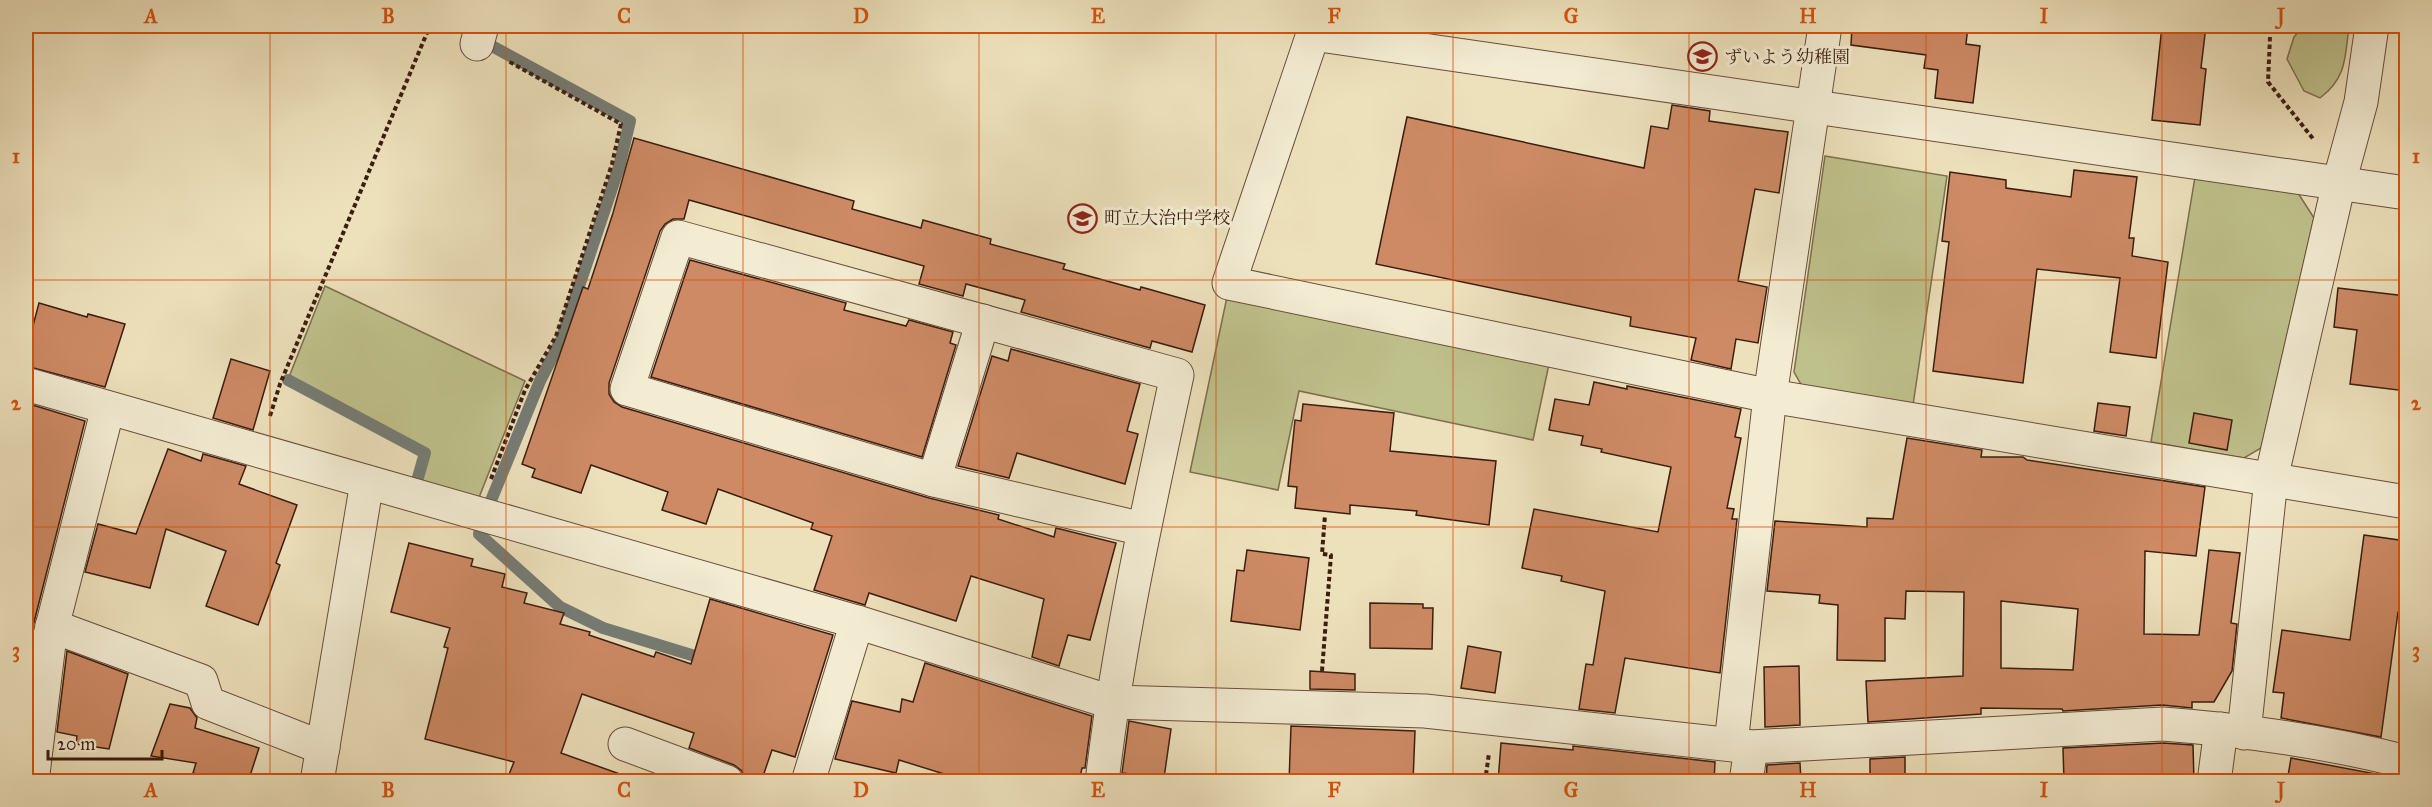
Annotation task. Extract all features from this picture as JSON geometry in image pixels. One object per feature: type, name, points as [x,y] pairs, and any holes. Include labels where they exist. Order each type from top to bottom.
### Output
[{"type":"street","points":[[1746,782],[1741,745],[1770,396],[1824,26]]},
{"type":"street","points":[[2214,782],[2232,731],[2271,479],[2340,179],[2361,102],[2372,26]]},
{"type":"street","points":[[2406,193],[2340,179],[1813,106],[1315,30],[1230,283],[1770,396],[2406,502]]},
{"type":"street","points":[[1102,782],[1112,702],[1143,529],[1178,375],[678,237],[627,389],[934,480],[1143,529]]},
{"type":"street","points":[[934,480],[983,321]]},
{"type":"street","points":[[26,384],[857,622],[1112,702],[1425,711],[1741,745],[2163,724],[2232,731],[2378,755],[2406,762]]},
{"type":"street","points":[[32,782],[43,629],[108,408]]},
{"type":"street","points":[[317,782],[367,482]]},
{"type":"street","points":[[808,782],[857,622]]},
{"type":"street","points":[[43,629],[201,681],[208,703],[323,748]]},
{"type":"street","points":[[625,744],[727,782]]},
{"type":"path","points":[[259,451],[280,384],[429,28],[440,26],[480,35],[621,124],[612,164],[556,336],[525,390],[478,514]]},
{"type":"path","points":[[2270,37],[2268,82],[2340,179]]},
{"type":"path","points":[[1322,672],[1331,555],[1322,554],[1325,516]]},
{"type":"green space","points":[[2304,26],[2349,26],[2340,75],[2320,98],[2304,91],[2287,59],[2294,37]]},
{"type":"green space","points":[[1825,156],[1947,176],[1913,405],[1802,386],[1794,372]]},
{"type":"green space","points":[[2195,177],[2298,193],[2314,218],[2261,448],[2244,458],[2151,442]]},
{"type":"green space","points":[[325,286],[525,381],[478,500],[419,483],[428,451],[289,377]]},
{"type":"green space","points":[[1227,297],[1549,364],[1533,440],[1299,391],[1278,490],[1190,472]]},
{"type":"building","points":[[1852,26],[1968,26],[1966,44],[1980,46],[1973,103],[1935,98],[1938,70],[1924,68],[1926,55],[1851,45]]},
{"type":"building","points":[[2162,26],[2206,26],[2201,68],[2206,69],[2200,125],[2152,120]]},
{"type":"building","points":[[1672,105],[1710,111],[1709,121],[1788,132],[1779,193],[1755,189],[1738,281],[1767,287],[1758,343],[1736,339],[1731,369],[1691,360],[1696,338],[1630,326],[1631,317],[1376,264],[1407,117],[1644,168],[1651,126],[1668,129]]},
{"type":"building","points":[[634,138],[854,201],[852,209],[921,228],[923,220],[991,239],[990,244],[1065,264],[1063,269],[1205,305],[1192,352],[1152,341],[1150,348],[1021,312],[1025,300],[966,284],[963,296],[919,284],[924,266],[689,200],[684,219],[673,219],[660,231],[609,383],[609,394],[614,402],[622,407],[929,498],[999,515],[998,519],[1054,537],[1056,528],[1116,543],[1090,640],[1068,635],[1059,666],[1032,657],[1044,599],[971,576],[956,621],[869,593],[865,605],[814,590],[832,536],[811,529],[813,523],[718,489],[706,524],[662,510],[668,492],[591,465],[581,493],[532,477],[535,469],[522,464],[583,287],[588,289]]},
{"type":"building","points":[[2074,170],[2137,177],[2129,238],[2134,238],[2132,256],[2168,262],[2156,358],[2110,352],[2120,278],[2037,269],[2023,383],[1933,371],[1949,242],[1942,241],[1950,172],[2006,180],[2006,188],[2071,197]]},
{"type":"building","points":[[690,260],[846,303],[844,310],[906,326],[909,320],[953,332],[950,343],[956,345],[922,457],[651,377]]},
{"type":"building","points":[[2338,288],[2406,296],[2406,391],[2350,384],[2357,330],[2334,327]]},
{"type":"building","points":[[39,303],[87,317],[88,314],[125,324],[105,387],[26,366],[26,352]]},
{"type":"building","points":[[1011,349],[1140,384],[1127,431],[1138,434],[1125,484],[1017,453],[1009,478],[958,466],[992,356],[1008,361]]},
{"type":"building","points":[[231,359],[270,371],[253,430],[213,418]]},
{"type":"building","points":[[1594,382],[1627,389],[1627,386],[1741,409],[1735,437],[1741,438],[1727,508],[1734,509],[1732,519],[1737,519],[1720,673],[1625,658],[1615,713],[1579,709],[1586,664],[1593,665],[1605,591],[1561,581],[1562,576],[1522,568],[1534,509],[1658,532],[1671,467],[1601,452],[1602,449],[1581,445],[1583,436],[1549,430],[1555,399],[1589,405]]},
{"type":"building","points":[[26,403],[85,421],[32,630],[26,681]]},
{"type":"building","points":[[2098,403],[2130,407],[2126,436],[2094,431]]},
{"type":"building","points":[[1303,404],[1394,413],[1390,451],[1496,461],[1489,525],[1416,515],[1417,511],[1350,505],[1350,514],[1295,508],[1297,487],[1288,486],[1295,420],[1301,421]]},
{"type":"building","points":[[2194,413],[2232,420],[2227,450],[2189,443]]},
{"type":"building","points":[[1907,438],[1982,450],[1981,457],[2023,457],[2027,460],[2205,487],[2196,556],[2145,551],[2144,634],[2199,635],[2209,550],[2240,553],[2231,623],[2237,624],[2232,671],[2214,702],[2192,702],[2192,708],[2162,705],[2063,711],[2062,709],[1981,708],[1981,714],[1868,722],[1866,681],[1963,676],[1964,592],[1906,591],[1905,619],[1885,618],[1885,661],[1837,660],[1838,605],[1819,603],[1820,595],[1767,591],[1775,521],[1867,527],[1867,518],[1893,519]],"holes":[[[2001,601],[2078,609],[2073,670],[2001,668]]]},
{"type":"building","points":[[168,449],[201,461],[203,454],[246,466],[239,484],[297,505],[276,563],[280,565],[258,625],[206,606],[226,551],[166,529],[150,588],[85,572],[98,524],[136,534]]},
{"type":"building","points":[[2364,535],[2406,541],[2406,613],[2398,612],[2381,737],[2281,718],[2284,693],[2273,692],[2282,630],[2350,640]]},
{"type":"building","points":[[409,543],[473,559],[471,566],[505,574],[502,587],[527,593],[524,603],[564,613],[560,624],[590,632],[589,635],[654,657],[656,652],[691,664],[710,599],[833,635],[795,757],[772,750],[761,782],[745,782],[742,771],[734,765],[689,748],[694,733],[582,694],[561,753],[631,778],[630,782],[506,782],[514,762],[425,739],[448,648],[444,647],[450,628],[391,612]]},
{"type":"building","points":[[1247,550],[1309,558],[1300,630],[1231,621],[1237,570],[1244,571]]},
{"type":"building","points":[[1370,603],[1423,604],[1423,608],[1433,608],[1432,649],[1370,648]]},
{"type":"building","points":[[1468,646],[1501,652],[1495,693],[1461,688]]},
{"type":"building","points":[[67,651],[128,674],[109,749],[76,744],[77,736],[57,732]]},
{"type":"building","points":[[925,663],[1092,716],[1085,768],[1082,768],[1079,782],[970,782],[899,760],[896,773],[835,759],[852,701],[900,712],[902,699],[913,702]]},
{"type":"building","points":[[1799,666],[1800,725],[1765,727],[1764,667]]},
{"type":"building","points":[[1310,671],[1355,674],[1355,690],[1310,689]]},
{"type":"building","points":[[170,704],[190,708],[197,718],[195,728],[259,748],[248,782],[222,782],[193,773],[196,763],[151,756]]},
{"type":"building","points":[[1129,721],[1171,729],[1164,778],[1122,773]]},
{"type":"building","points":[[1291,726],[1415,731],[1413,782],[1289,782]]},
{"type":"building","points":[[1501,743],[1573,750],[1573,746],[1715,762],[1714,782],[1498,782]]},
{"type":"building","points":[[2163,743],[2193,745],[2194,782],[2064,782],[2063,748]]},
{"type":"building","points":[[1905,757],[1905,782],[1870,782],[1870,759]]},
{"type":"building","points":[[2291,758],[2376,774],[2374,782],[2287,782]]},
{"type":"building","points":[[1800,763],[1801,782],[1766,782],[1767,765]]},
{"type":"waterway","points":[[490,45],[630,121],[619,167],[561,340],[540,381],[490,503]]},
{"type":"waterway","points":[[288,380],[425,453],[417,481]]},
{"type":"waterway","points":[[480,529],[479,534],[560,607],[603,628],[708,660]]},
{"type":"place","name":"ずいよう幼稚園","points":[[1703,57]]},
{"type":"place","name":"町立大治中学校","points":[[1083,218]]}]
